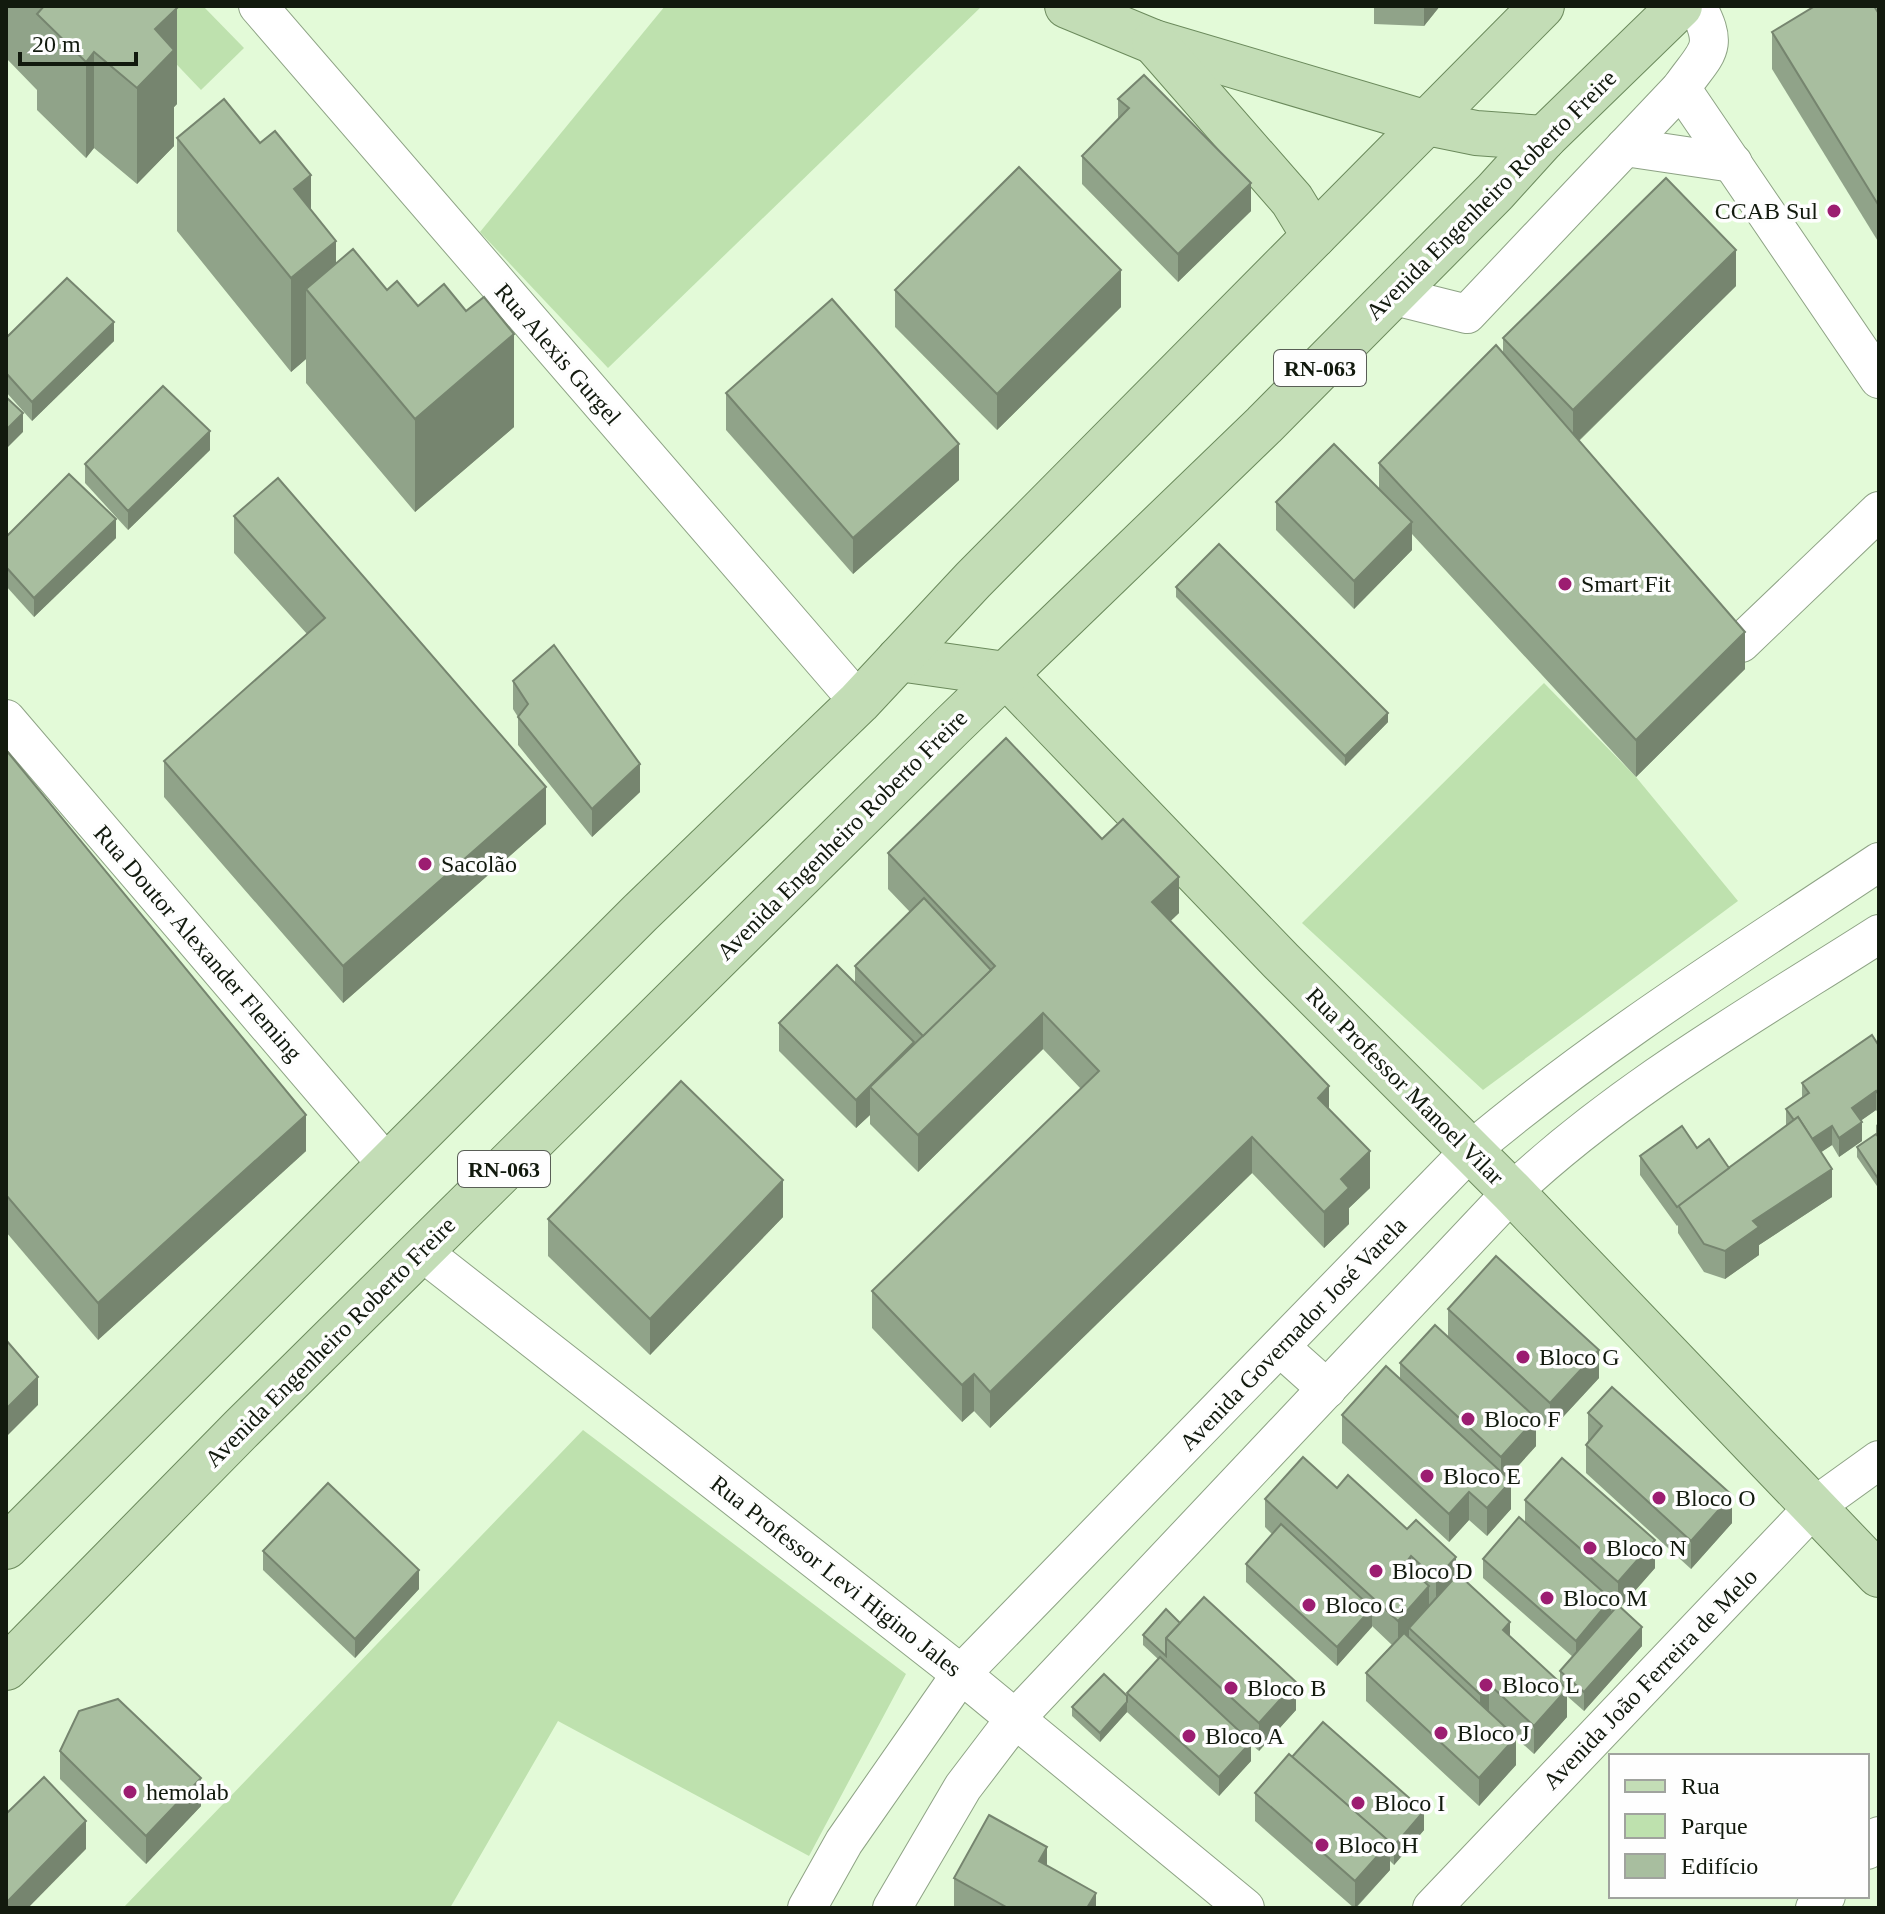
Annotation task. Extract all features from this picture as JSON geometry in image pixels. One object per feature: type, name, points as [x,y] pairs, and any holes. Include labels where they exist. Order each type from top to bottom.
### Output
[{"type":"main road","points":[[1067,6],[1154,42],[1427,123],[1476,133],[1544,138]]},
{"type":"main road","points":[[6,1547],[80,1469],[389,1167],[640,913],[859,702],[1542,6]]},
{"type":"main road","name":"Avenida Engenheiro Roberto Freire","points":[[6,1668],[421,1251],[1005,674],[1264,425],[1544,138],[1680,6]]},
{"type":"main road","points":[[1154,42],[1292,200],[1314,236]]},
{"type":"main road","points":[[899,659],[1005,674]]},
{"type":"main road","name":"Rua Professor Manoel Vilar","points":[[1005,674],[1469,1152],[1512,1192],[1879,1575]]},
{"type":"street","name":"Rua Alexis Gurgel","points":[[258,6],[859,702]]},
{"type":"street","points":[[1391,295],[1467,314],[1681,88],[1708,50],[1711,32],[1697,6]]},
{"type":"street","points":[[1681,88],[1879,379]]},
{"type":"street","points":[[1625,147],[1733,163]]},
{"type":"street","points":[[1741,643],[1879,511]]},
{"type":"street","name":"Rua Doutor Alexander Fleming","points":[[6,719],[389,1167]]},
{"type":"street","name":"Avenida Governador José Varela","points":[[807,1908],[844,1842],[961,1674],[1469,1152],[1540,1093],[1622,1033],[1879,862]]},
{"type":"street","points":[[892,1908],[963,1787],[1014,1720],[1512,1192],[1571,1138],[1654,1077],[1879,934]]},
{"type":"street","points":[[1622,1033],[1654,1077]]},
{"type":"street","name":"Rua Professor Levi Higino Jales","points":[[421,1251],[961,1674],[1245,1908]]},
{"type":"street","points":[[1280,1347],[1327,1389]]},
{"type":"street","name":"Avenida João Ferreira de Melo","points":[[1432,1908],[1815,1506],[1879,1460]]},
{"type":"green space","points":[[121,6],[203,6],[244,48],[201,90]]},
{"type":"green space","points":[[665,6],[982,6],[608,368],[480,232]]},
{"type":"green space","points":[[1544,683],[1636,777],[1738,901],[1483,1090],[1302,923]]},
{"type":"green space","points":[[583,1430],[906,1674],[809,1856],[558,1721],[450,1908],[123,1908]]},
{"type":"building","points":[[44,6],[175,6],[177,8],[155,29],[174,50],[137,88],[94,52],[86,62],[37,14]]},
{"type":"building","points":[[1815,6],[1874,6],[1879,14],[1879,206],[1772,32]]},
{"type":"building","points":[[1144,75],[1251,183],[1178,254],[1082,156],[1129,108],[1118,99]]},
{"type":"building","points":[[224,99],[260,143],[275,131],[311,175],[294,189],[336,241],[291,278],[177,138]]},
{"type":"building","points":[[1019,167],[1121,270],[997,394],[895,290]]},
{"type":"building","points":[[1666,178],[1736,250],[1573,410],[1503,338]]},
{"type":"building","points":[[353,249],[387,290],[397,281],[418,306],[444,284],[466,311],[484,297],[514,334],[415,419],[306,289]]},
{"type":"building","points":[[67,278],[114,322],[32,402],[6,373],[6,338]]},
{"type":"building","points":[[832,299],[959,444],[853,538],[726,393]]},
{"type":"building","name":"Smart Fit","points":[[1496,345],[1745,632],[1636,740],[1379,463]]},
{"type":"building","points":[[163,386],[210,431],[128,511],[85,464]]},
{"type":"building","points":[[6,397],[23,413],[6,430]]},
{"type":"building","points":[[1334,444],[1412,522],[1354,581],[1276,502]]},
{"type":"building","points":[[69,474],[116,519],[34,598],[6,567],[6,537]]},
{"type":"building","points":[[278,478],[546,787],[343,966],[164,761],[325,618],[234,516]]},
{"type":"building","points":[[1219,544],[1388,713],[1345,756],[1176,587]]},
{"type":"building","points":[[554,645],[640,764],[592,809],[518,717],[528,704],[513,681]]},
{"type":"building","points":[[1006,738],[1102,839],[1123,819],[1179,877],[1152,902],[1329,1086],[1318,1098],[1370,1151],[1341,1179],[1349,1188],[1324,1212],[1252,1137],[990,1392],[974,1374],[962,1385],[872,1291],[1099,1071],[1043,1013],[918,1135],[870,1087],[995,966],[888,853]]},
{"type":"building","points":[[6,750],[306,1115],[98,1303],[6,1195]]},
{"type":"building","points":[[924,898],[991,970],[923,1036],[855,966]]},
{"type":"building","points":[[837,965],[914,1042],[856,1100],[779,1023]]},
{"type":"building","points":[[1872,1035],[1879,1046],[1879,1095],[1876,1091],[1852,1108],[1862,1122],[1839,1138],[1832,1126],[1812,1139],[1798,1117],[1794,1120],[1786,1109],[1809,1093],[1802,1083]]},
{"type":"building","points":[[681,1081],[783,1180],[650,1319],[548,1219]]},
{"type":"building","points":[[1798,1117],[1832,1169],[1753,1221],[1759,1227],[1725,1251],[1704,1244],[1678,1205]]},
{"type":"building","points":[[1682,1126],[1697,1148],[1709,1139],[1729,1168],[1677,1207],[1640,1156]]},
{"type":"building","points":[[1876,1134],[1879,1138],[1879,1180],[1857,1147]]},
{"type":"building","name":"Bloco G","points":[[1496,1256],[1599,1350],[1550,1403],[1448,1309]]},
{"type":"building","points":[[1435,1325],[1536,1418],[1501,1457],[1400,1363]]},
{"type":"building","points":[[6,1340],[38,1377],[6,1409]]},
{"type":"building","points":[[1386,1366],[1511,1481],[1487,1508],[1469,1492],[1449,1514],[1342,1415]]},
{"type":"building","name":"Bloco O","points":[[1612,1387],[1732,1495],[1691,1541],[1586,1445],[1602,1426],[1588,1413]]},
{"type":"building","name":"Bloco D","points":[[1303,1457],[1337,1488],[1348,1475],[1407,1529],[1416,1520],[1456,1557],[1436,1579],[1411,1556],[1405,1564],[1429,1586],[1398,1621],[1265,1499]]},
{"type":"building","points":[[1562,1458],[1655,1540],[1618,1582],[1525,1500]]},
{"type":"building","points":[[328,1483],[419,1570],[355,1639],[263,1551]]},
{"type":"building","name":"Bloco M","points":[[1519,1517],[1611,1599],[1576,1641],[1483,1559]]},
{"type":"building","name":"Bloco C","points":[[1281,1524],[1372,1608],[1337,1647],[1246,1564]]},
{"type":"building","points":[[1458,1574],[1510,1622],[1503,1630],[1567,1689],[1534,1726],[1489,1684],[1480,1694],[1409,1628]]},
{"type":"building","points":[[1204,1597],[1296,1682],[1259,1723],[1166,1638]]},
{"type":"building","points":[[1618,1605],[1642,1627],[1584,1692],[1560,1671]]},
{"type":"building","points":[[1166,1609],[1180,1623],[1166,1638],[1166,1656],[1143,1635]]},
{"type":"building","points":[[1404,1633],[1516,1737],[1479,1778],[1366,1673]]},
{"type":"building","name":"Bloco A","points":[[1160,1657],[1251,1742],[1219,1777],[1127,1693]]},
{"type":"building","points":[[1104,1674],[1127,1696],[1127,1702],[1100,1733],[1072,1707]]},
{"type":"building","name":"hemolab","points":[[118,1699],[201,1778],[146,1836],[60,1751],[79,1711]]},
{"type":"building","name":"Bloco I","points":[[1323,1722],[1424,1811],[1394,1846],[1292,1757]]},
{"type":"building","points":[[1289,1754],[1390,1842],[1355,1881],[1255,1793]]},
{"type":"building","points":[[44,1777],[86,1821],[6,1903],[6,1814]]},
{"type":"building","points":[[989,1815],[1047,1847],[1039,1861],[1096,1893],[1087,1908],[1008,1908],[954,1878]]},
{"type":"place","name":"CCAB Sul","points":[[1834,211]]},
{"type":"place","name":"Smart Fit","points":[[1565,584]]},
{"type":"place","name":"Sacolão","points":[[425,864]]},
{"type":"place","name":"Bloco G","points":[[1523,1357]]},
{"type":"place","name":"Bloco F","points":[[1468,1419]]},
{"type":"place","name":"Bloco E","points":[[1427,1476]]},
{"type":"place","name":"Bloco O","points":[[1659,1498]]},
{"type":"place","name":"Bloco N","points":[[1590,1548]]},
{"type":"place","name":"Bloco D","points":[[1376,1571]]},
{"type":"place","name":"Bloco M","points":[[1547,1598]]},
{"type":"place","name":"Bloco C","points":[[1309,1605]]},
{"type":"place","name":"Bloco L","points":[[1486,1685]]},
{"type":"place","name":"Bloco B","points":[[1231,1688]]},
{"type":"place","name":"Bloco J","points":[[1441,1733]]},
{"type":"place","name":"Bloco A","points":[[1189,1736]]},
{"type":"place","name":"hemolab","points":[[130,1792]]},
{"type":"place","name":"Bloco I","points":[[1358,1803]]},
{"type":"place","name":"Bloco H","points":[[1322,1845]]}]
